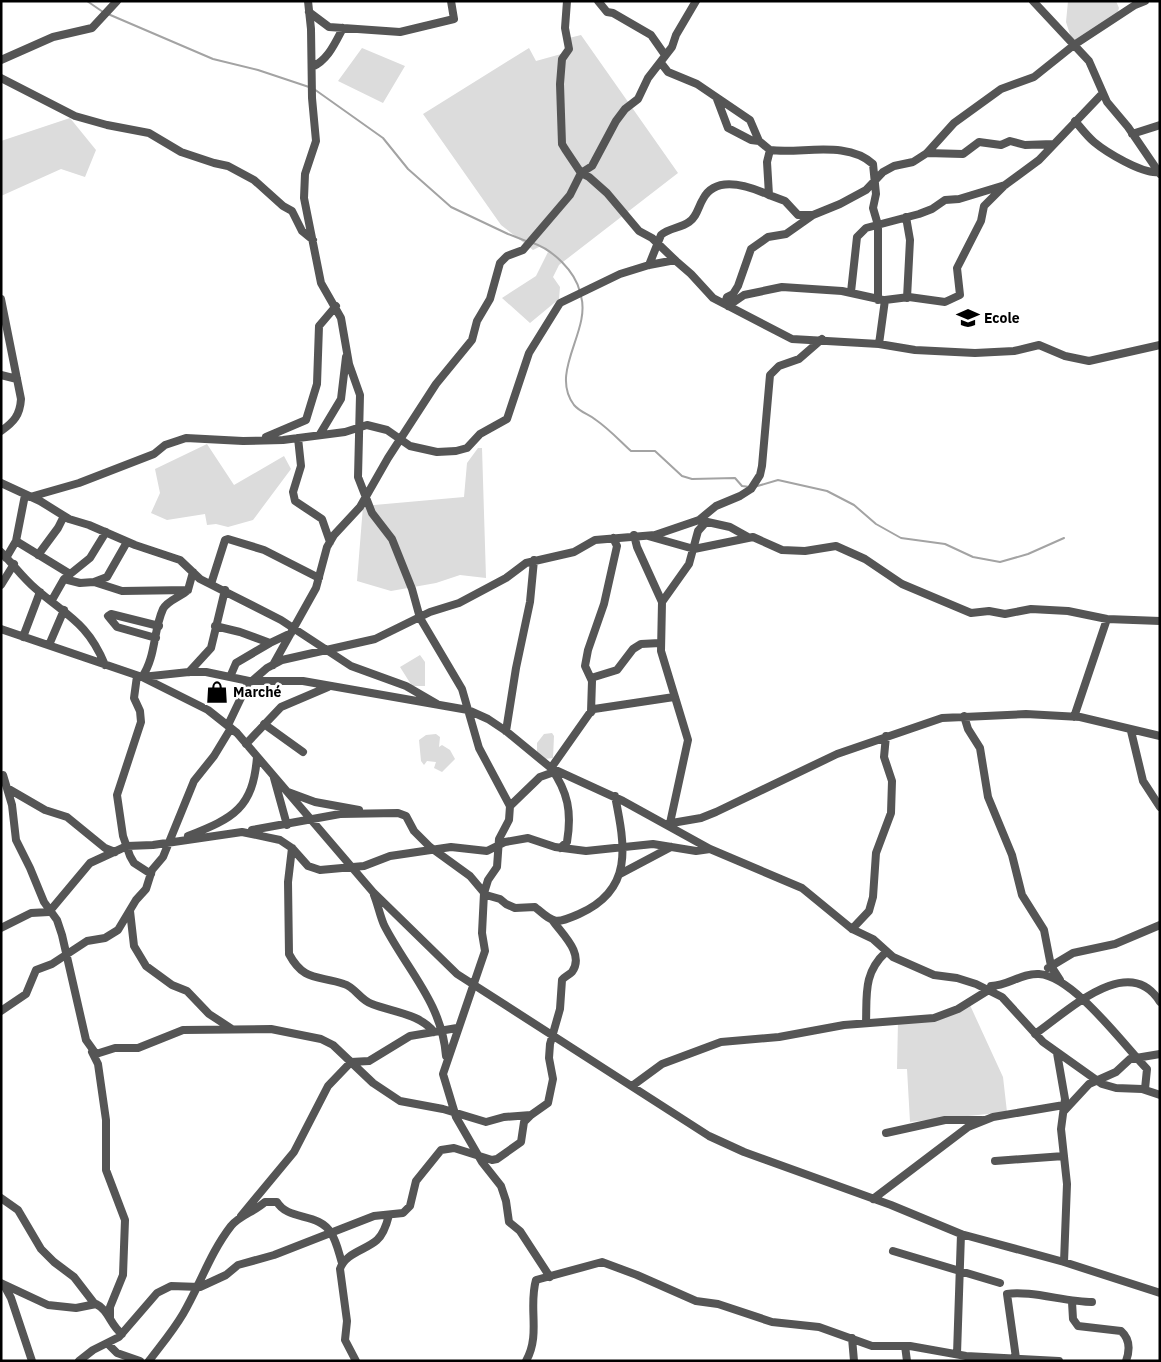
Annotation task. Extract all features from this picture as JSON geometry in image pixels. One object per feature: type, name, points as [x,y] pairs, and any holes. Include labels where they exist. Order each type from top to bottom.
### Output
[{"type":"street","points":[[1,60],[53,37],[92,28],[117,1]]},
{"type":"street","points":[[308,1],[313,117],[316,141],[303,185],[322,283],[341,318],[347,354],[360,395],[357,468],[365,498],[379,524],[392,539],[412,589],[420,618],[458,683],[483,757],[492,770],[510,806],[509,820],[499,839],[497,867],[488,880],[484,893],[482,928],[485,951],[447,1061],[444,1082],[454,1112],[479,1156],[501,1186],[510,1222],[520,1231],[550,1277]]},
{"type":"street","points":[[309,12],[325,26],[400,32],[430,26],[440,20],[454,19],[450,1]]},
{"type":"street","points":[[567,1],[564,28],[568,49],[562,59],[560,84],[562,144],[581,173],[589,177],[607,194],[639,231],[657,242],[660,248],[691,274],[710,297],[787,338],[822,339],[879,344],[916,350],[974,353],[1014,351],[1039,345],[1064,356],[1089,361],[1160,344]]},
{"type":"street","points":[[598,1],[607,12],[613,12],[651,35],[668,72],[697,84],[717,100],[750,120],[759,141],[770,150],[842,151],[855,154],[873,164],[875,181],[873,208],[878,225],[881,300],[879,344]]},
{"type":"street","points":[[273,665],[316,588],[330,542],[365,498],[388,458],[436,384],[472,340],[477,321],[490,299],[495,275],[503,259],[524,250],[570,195],[581,173],[592,166],[616,121],[625,109],[638,99],[648,78],[663,59],[696,1]]},
{"type":"street","points":[[1033,1],[1089,61],[1102,94],[1159,173]]},
{"type":"street","points":[[726,304],[727,297],[733,294],[738,286],[751,249],[768,237],[786,234],[813,216],[848,200],[894,166],[907,165],[927,153],[954,123],[1001,89],[1034,77],[1074,45],[1135,5],[1145,1]]},
{"type":"street","points":[[312,67],[319,64],[332,48],[343,28]]},
{"type":"street","points":[[1,78],[75,116],[107,125],[149,133],[181,152],[214,164],[228,166],[254,180],[283,206],[292,211],[302,230],[313,240]]},
{"type":"street","points":[[726,304],[744,295],[782,288],[802,287],[819,291],[851,292],[881,300],[907,298],[945,302],[960,295],[956,272],[960,260],[981,221],[984,206],[1005,185],[1039,160],[1052,144],[1102,94]]},
{"type":"street","points":[[717,100],[728,128],[751,140],[759,141]]},
{"type":"street","points":[[1075,121],[1091,140],[1108,152],[1141,169],[1159,173]]},
{"type":"street","points":[[1132,134],[1160,125]]},
{"type":"street","points":[[927,153],[963,154],[978,142],[1001,145],[1010,141],[1025,145],[1052,144]]},
{"type":"street","points":[[769,195],[768,162],[770,150]]},
{"type":"street","points":[[649,265],[657,242],[665,231],[689,222],[707,194],[723,185],[739,184],[785,201],[798,215],[813,216]]},
{"type":"street","points":[[851,292],[857,237],[866,228],[932,209],[945,200],[959,199],[1005,185]]},
{"type":"street","points":[[906,218],[910,240],[907,298]]},
{"type":"street","points":[[27,496],[79,483],[154,454],[165,445],[186,438],[243,441],[298,438],[338,433],[367,425],[387,430],[397,435],[400,440],[410,446],[437,452],[462,451],[472,444],[480,434],[505,422],[526,358],[556,307],[563,300],[610,278],[649,265],[676,261]]},
{"type":"street","points":[[1,299],[21,399],[20,410],[15,420],[1,431]]},
{"type":"street","points":[[262,439],[306,420],[313,403],[317,384],[320,326],[336,306]]},
{"type":"street","points":[[662,602],[689,564],[703,521],[723,501],[746,493],[757,479],[763,457],[764,427],[770,375],[779,366],[799,359],[822,339]]},
{"type":"street","points":[[320,434],[341,399],[347,354]]},
{"type":"street","points":[[1,375],[17,378]]},
{"type":"street","points":[[298,438],[301,466],[293,492],[295,501],[322,519],[330,542]]},
{"type":"street","points":[[1,483],[64,516],[127,542],[180,560],[200,579],[281,620],[292,631],[351,666],[406,686],[441,707]]},
{"type":"street","points":[[27,496],[16,540],[4,555],[40,592],[64,610],[94,640],[105,664]]},
{"type":"street","points":[[38,555],[58,528],[64,516]]},
{"type":"street","points":[[646,536],[703,521],[730,527],[748,537],[758,538],[779,550],[811,551],[836,546],[865,559],[902,584],[971,612],[989,611],[1004,614],[1031,609],[1068,611],[1107,619],[1160,620]]},
{"type":"street","points":[[52,600],[67,577],[76,572],[90,558],[106,532]]},
{"type":"street","points":[[1,1010],[26,994],[36,970],[67,955],[87,941],[116,933],[146,889],[151,874],[163,858],[194,781],[214,756],[251,681],[273,665],[323,649],[375,639],[430,612],[459,603],[506,578],[526,563],[563,555],[596,540],[634,535],[646,536],[694,549],[712,543],[734,542],[748,537]]},
{"type":"street","points":[[634,535],[637,547],[662,602],[660,643],[674,697],[683,718],[688,740],[668,823]]},
{"type":"street","points":[[212,584],[228,538],[264,550],[319,578]]},
{"type":"street","points":[[591,712],[591,678],[585,666],[588,650],[604,604],[617,546],[613,538]]},
{"type":"street","points":[[16,540],[67,577],[80,583],[94,582],[107,577],[127,542]]},
{"type":"street","points":[[506,731],[516,668],[532,594],[534,560]]},
{"type":"street","points":[[1,585],[14,564]]},
{"type":"street","points":[[151,874],[134,863],[126,846],[117,795],[142,722],[140,711],[134,698],[140,677],[149,667],[165,606],[188,590],[193,572]]},
{"type":"street","points":[[94,582],[122,591],[188,590]]},
{"type":"street","points":[[189,672],[208,654],[225,590]]},
{"type":"street","points":[[23,637],[40,592]]},
{"type":"street","points":[[49,646],[64,610]]},
{"type":"street","points":[[156,638],[117,627],[108,616],[111,614],[159,626]]},
{"type":"street","points":[[1074,717],[1107,619]]},
{"type":"street","points":[[215,626],[240,632],[270,643]]},
{"type":"street","points":[[2,631],[140,677],[208,710],[246,744],[373,892],[456,974],[723,1143],[961,1234],[1064,1262],[1160,1293]]},
{"type":"street","points":[[230,677],[236,663],[292,631]]},
{"type":"street","points":[[591,678],[617,670],[634,649],[641,644],[660,643]]},
{"type":"street","points":[[140,677],[189,672],[251,681],[303,681],[441,707],[468,710],[488,719],[506,731],[552,770],[564,789],[569,808],[568,842],[560,848]]},
{"type":"street","points":[[246,744],[281,708],[330,687]]},
{"type":"street","points":[[510,806],[540,777],[552,770],[594,709],[674,697]]},
{"type":"street","points":[[668,823],[716,812],[837,754],[932,720],[964,716],[1026,714],[1074,717],[1160,736]]},
{"type":"street","points":[[964,716],[968,729],[980,748],[988,797],[1011,852],[1022,895],[1046,935],[1051,966],[1060,980],[1084,1000],[1147,1069],[1144,1089]]},
{"type":"street","points":[[264,724],[303,752]]},
{"type":"street","points":[[1131,731],[1143,781],[1160,807]]},
{"type":"street","points":[[852,929],[869,911],[873,897],[876,853],[891,813],[892,780],[884,757],[886,736]]},
{"type":"street","points":[[170,843],[198,832],[238,811],[251,793],[256,757]]},
{"type":"street","points":[[552,770],[615,796],[668,823],[710,849],[797,886],[852,929],[871,937],[886,952],[934,975],[957,978],[992,989],[1005,999],[1035,1034],[1057,1053],[1072,1061],[1096,1080],[1111,1088],[1144,1089],[1160,1095]]},
{"type":"street","points":[[3,775],[12,805],[16,840],[49,912],[57,920],[67,955],[83,1028],[98,1064],[106,1120],[106,1170],[125,1220],[123,1275],[110,1308],[110,1318]]},
{"type":"street","points":[[274,777],[287,825]]},
{"type":"street","points":[[7,788],[45,810],[67,817],[105,848],[115,852]]},
{"type":"street","points":[[286,791],[315,802],[366,812]]},
{"type":"street","points":[[49,912],[90,863],[126,846],[170,843],[287,825],[340,814],[385,811],[406,816],[414,831],[435,851],[470,876],[484,893],[500,899],[515,908],[535,907],[546,919],[553,921],[578,915],[604,901],[620,874],[623,846],[615,796]]},
{"type":"street","points":[[242,832],[272,837],[292,848],[313,869],[352,868],[368,865],[390,856],[462,847],[484,851],[498,845],[528,838],[560,848],[586,851],[653,844],[700,851],[710,849]]},
{"type":"street","points":[[620,874],[671,847]]},
{"type":"street","points":[[292,848],[288,882],[289,954],[293,962],[305,974],[321,980],[346,984],[371,1004],[420,1020],[438,1032]]},
{"type":"street","points":[[373,892],[383,923],[429,996],[447,1061]]},
{"type":"street","points":[[130,911],[134,946],[146,966],[172,985],[187,990],[209,1014],[236,1031]]},
{"type":"street","points":[[1,928],[31,912],[49,912]]},
{"type":"street","points":[[79,1361],[93,1350],[108,1344],[122,1334],[157,1293],[171,1286],[196,1287],[218,1279],[238,1265],[274,1255],[374,1216],[389,1215],[407,1210],[416,1180],[441,1150],[454,1148],[479,1156],[497,1159],[511,1151],[521,1142],[524,1122],[530,1115],[545,1106],[551,1095],[553,1079],[549,1058],[551,1034],[560,1009],[562,980],[572,971],[575,961],[572,946],[553,921]]},
{"type":"street","points":[[1039,974],[1073,953],[1115,944],[1160,925]]},
{"type":"street","points":[[866,1023],[868,978],[874,964],[886,952]]},
{"type":"street","points":[[632,1086],[662,1064],[727,1041],[769,1039],[835,1026],[906,1022],[942,1016],[1019,976],[1039,974],[1060,980]]},
{"type":"street","points":[[1035,1034],[1084,1000],[1112,984],[1130,981],[1146,986],[1160,1002]]},
{"type":"street","points":[[149,1361],[174,1330],[214,1252],[231,1226],[242,1216],[294,1152],[328,1086],[352,1062],[365,1063],[410,1036],[458,1028]]},
{"type":"street","points":[[92,1052],[98,1055],[115,1048],[138,1048],[183,1030],[222,1029],[236,1031],[271,1029],[321,1039],[333,1045],[393,1097],[486,1122],[504,1117],[530,1115]]},
{"type":"street","points":[[1057,1053],[1062,1076],[1063,1109],[1061,1129],[1068,1208],[1064,1262]]},
{"type":"street","points":[[886,1134],[945,1120],[984,1120],[1063,1109],[1080,1092],[1096,1080],[1116,1072],[1135,1057],[1160,1054]]},
{"type":"street","points":[[873,1199],[922,1163],[957,1134],[984,1120]]},
{"type":"street","points":[[995,1162],[1064,1156]]},
{"type":"street","points":[[1,1198],[18,1210],[42,1249],[54,1262],[74,1277],[94,1303],[102,1307],[115,1329],[122,1334]]},
{"type":"street","points":[[242,1216],[255,1211],[265,1202],[277,1202],[282,1209],[316,1220],[331,1233],[342,1264],[341,1280],[347,1320],[345,1340],[356,1361]]},
{"type":"street","points":[[342,1264],[377,1240],[389,1215]]},
{"type":"street","points":[[957,1354],[958,1271],[961,1234]]},
{"type":"street","points":[[892,1251],[1000,1283]]},
{"type":"street","points":[[526,1361],[532,1351],[535,1334],[532,1325],[535,1282],[597,1262],[602,1262],[638,1275],[696,1301],[718,1304],[772,1322],[819,1327],[872,1346],[905,1346],[957,1354],[1059,1361]]},
{"type":"street","points":[[3,1286],[48,1305],[76,1308],[94,1303]]},
{"type":"street","points":[[3,1286],[32,1361]]},
{"type":"street","points":[[1016,1358],[1007,1294],[1021,1293],[1072,1302],[1092,1302]]},
{"type":"street","points":[[1072,1302],[1073,1319],[1078,1326],[1121,1331],[1125,1335],[1128,1344],[1126,1361]]},
{"type":"street","points":[[852,1338],[854,1361]]},
{"type":"street","points":[[108,1344],[117,1353],[140,1361]]},
{"type":"street","points":[[905,1346],[907,1361]]},
{"type":"shaded area","points":[[1068,1],[1116,1],[1119,8],[1116,18],[1073,44],[1066,22]]},
{"type":"shaded area","points":[[581,35],[678,173],[559,265],[553,277],[560,287],[559,299],[530,323],[502,298],[536,276],[548,252],[541,246],[533,250],[501,225],[423,114],[529,48],[536,61],[572,51],[569,38]]},
{"type":"shaded area","points":[[362,48],[405,66],[383,103],[338,81]]},
{"type":"shaded area","points":[[70,118],[96,150],[85,177],[61,169],[1,196],[1,141]]},
{"type":"shaded area","points":[[207,444],[234,485],[284,456],[291,469],[253,520],[228,527],[216,524],[207,525],[205,514],[167,520],[151,513],[160,493],[155,469]]},
{"type":"shaded area","points":[[478,448],[482,448],[486,578],[460,575],[436,583],[391,591],[357,581],[363,506],[464,497],[467,463]]},
{"type":"shaded area","points":[[420,655],[425,662],[425,686],[412,686],[400,667]]},
{"type":"shaded area","points":[[552,733],[554,736],[553,758],[544,759],[537,752],[537,743],[544,734]]},
{"type":"shaded area","points":[[436,734],[440,737],[439,747],[442,745],[450,750],[455,759],[442,772],[434,768],[436,762],[427,761],[424,765],[421,761],[419,740],[426,735]]},
{"type":"shaded area","points":[[969,1003],[1003,1077],[1007,1112],[910,1122],[907,1069],[897,1069],[898,1021],[926,1019]]},
{"type":"waterway","points":[[87,1],[103,12]]},
{"type":"waterway","points":[[108,14],[213,59],[258,70],[309,87]]},
{"type":"waterway","points":[[314,89],[383,138],[408,169],[451,207],[526,241]]},
{"type":"waterway","points":[[533,243],[541,246],[562,262],[573,276],[580,292]]},
{"type":"waterway","points":[[581,296],[583,309],[581,323],[568,365],[566,379],[568,392],[574,405],[605,427],[631,451],[655,451],[682,476],[692,479],[735,478],[742,486],[750,487]]},
{"type":"waterway","points":[[754,487],[778,480],[827,491],[854,505],[876,524],[901,538],[945,544],[973,557],[1000,562],[1028,554],[1064,538]]},
{"type":"place","name":"Ecole","points":[[968,318]]},
{"type":"place","name":"Marché","points":[[217,692]]}]
